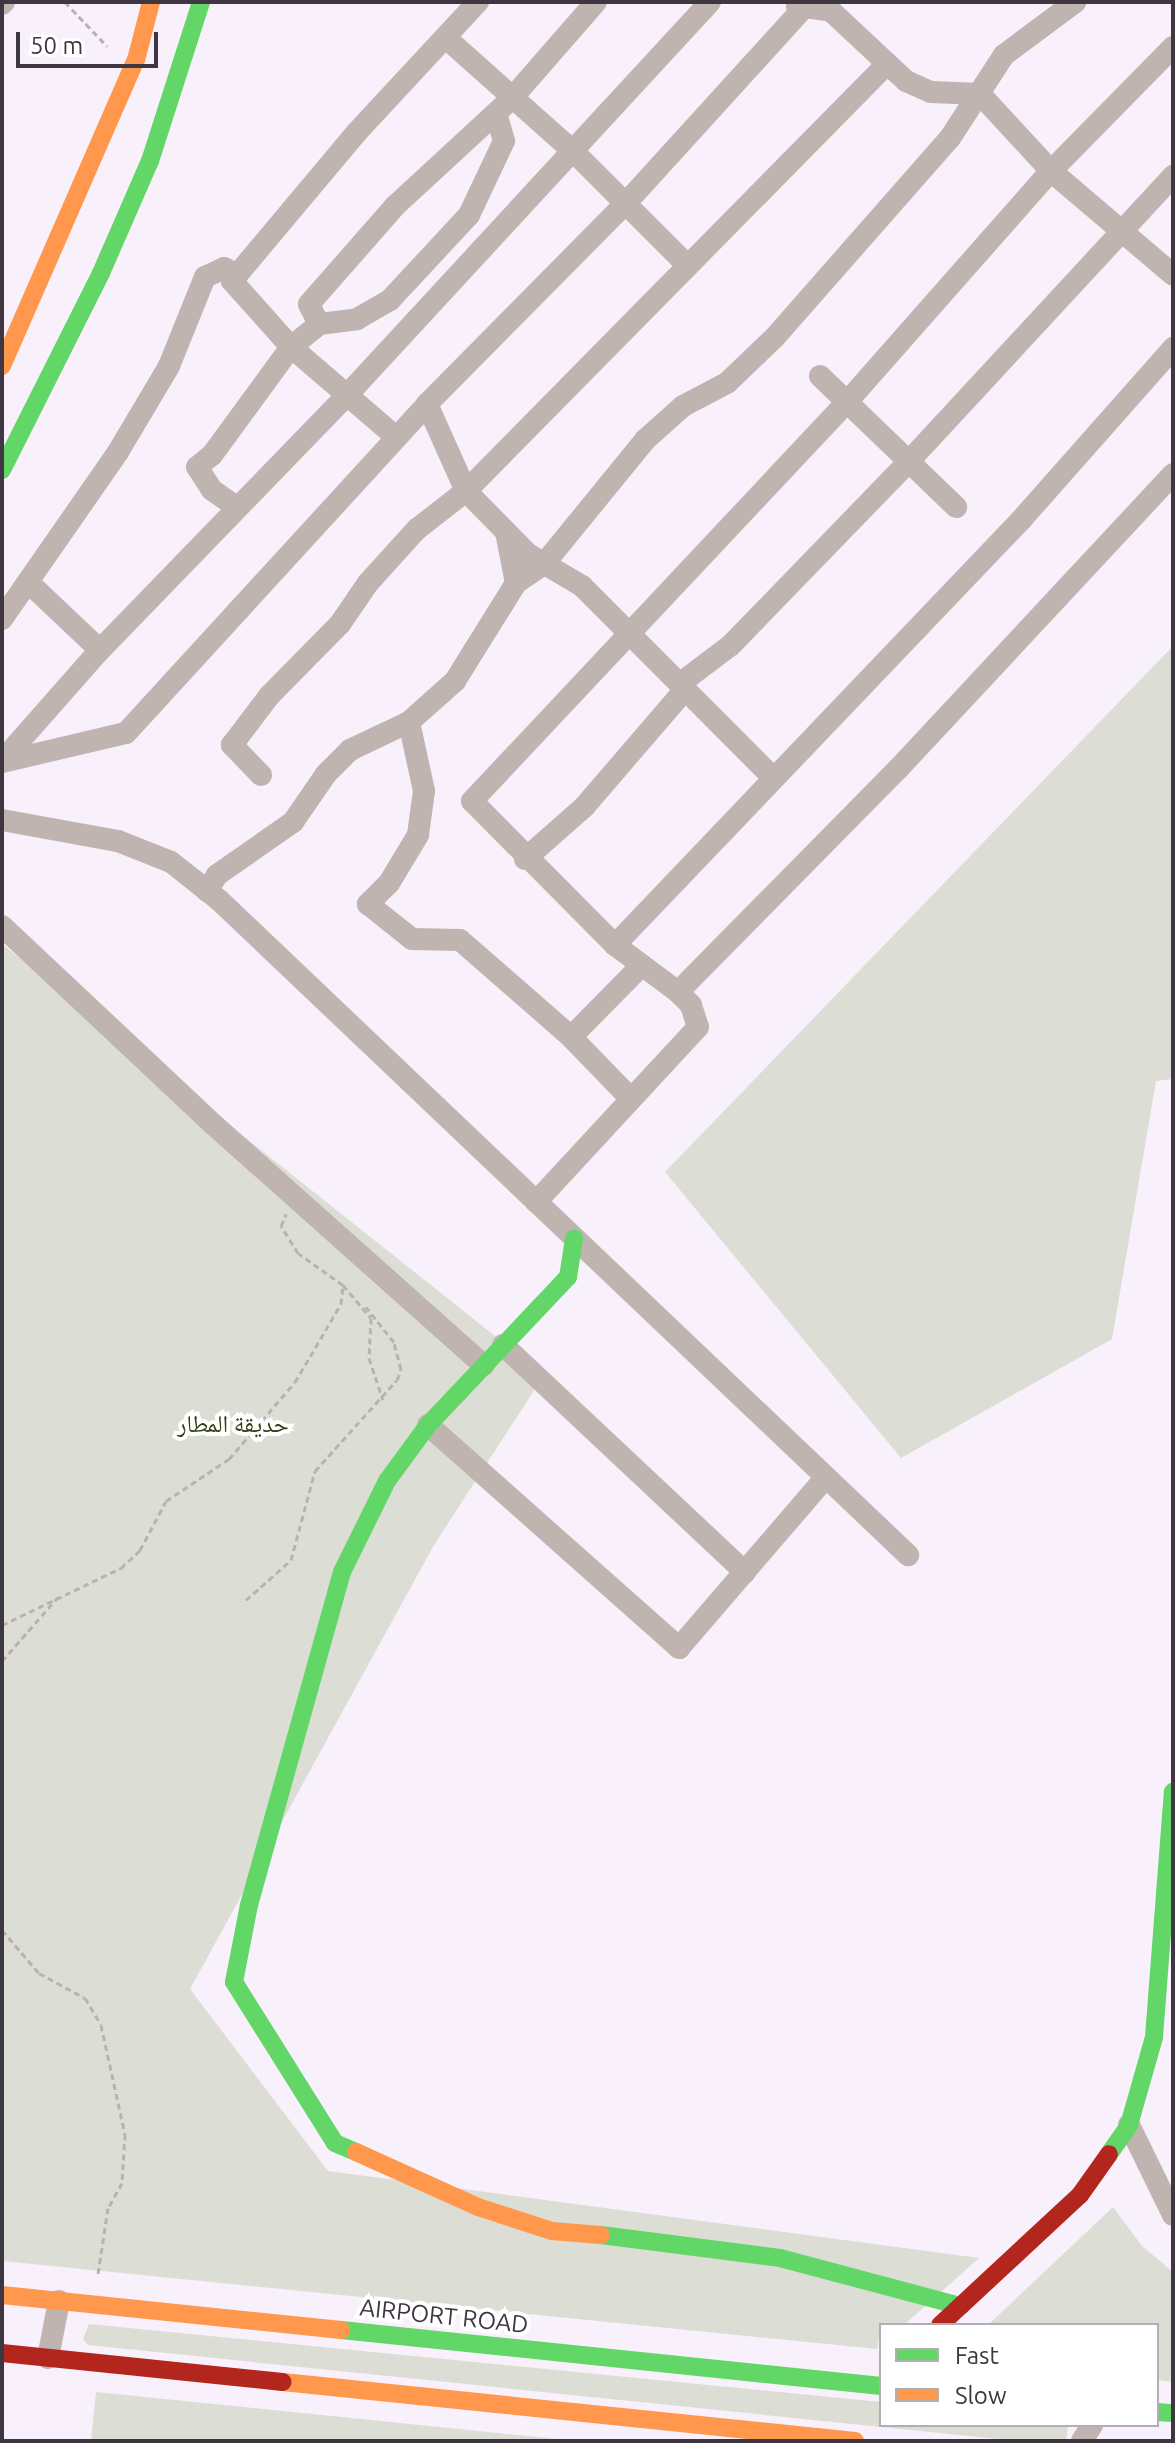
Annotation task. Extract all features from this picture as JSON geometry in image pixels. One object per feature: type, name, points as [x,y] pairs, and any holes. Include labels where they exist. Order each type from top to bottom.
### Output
[{"type":"main road","points":[[2,366],[136,60],[151,2]]},
{"type":"main road","points":[[2,470],[101,273],[150,161],[201,2]]},
{"type":"main road","points":[[574,1238],[568,1277],[428,1425],[387,1481],[342,1572],[249,1905],[234,1982],[277,2057],[335,2143],[478,2207],[552,2231],[669,2240],[780,2258],[961,2306]]},
{"type":"main road","points":[[942,2323],[1080,2195],[1129,2125],[1154,2037],[1173,1795]]},
{"type":"main road","name":"AIRPORT ROAD","points":[[2,2295],[879,2384]]},
{"type":"main road","points":[[2,2353],[855,2441]]},
{"type":"street","points":[[396,437],[349,393],[291,347],[232,281],[478,2]]},
{"type":"street","points":[[319,324],[309,304],[333,273],[395,206],[513,97],[596,2]]},
{"type":"street","points":[[2,761],[100,650],[235,506],[349,393],[710,2]]},
{"type":"street","points":[[207,891],[217,875],[293,822],[326,774],[350,750],[409,722],[455,681],[516,583],[544,564],[645,440],[683,406],[727,383],[775,337],[950,138],[1004,55],[1075,2]]},
{"type":"street","points":[[2,761],[126,733],[427,404],[626,203],[800,4],[831,11],[886,65],[931,92],[980,94],[1051,171],[1173,275]]},
{"type":"street","points":[[446,38],[574,152],[685,263]]},
{"type":"street","points":[[536,1202],[698,1027],[691,1005],[678,992],[640,967],[615,945],[525,859],[472,801],[847,402],[1051,171],[1173,47]]},
{"type":"street","points":[[261,775],[232,745],[269,696],[340,624],[417,529],[466,491],[685,263],[886,65]]},
{"type":"street","points":[[235,506],[212,490],[197,467],[212,455],[291,347],[319,324],[357,319],[390,300],[469,215],[504,141],[496,113]]},
{"type":"street","points":[[525,859],[584,807],[683,692],[686,679],[731,645],[911,459],[1173,176]]},
{"type":"street","points":[[2,619],[169,366],[205,277],[224,268],[237,275]]},
{"type":"street","points":[[615,945],[1021,520],[1173,348]]},
{"type":"street","points":[[820,376],[911,459],[956,507]]},
{"type":"street","points":[[427,404],[466,491],[506,532],[544,564],[582,586],[683,692],[773,778]]},
{"type":"street","points":[[678,992],[909,758],[1173,474]]},
{"type":"street","points":[[506,532],[516,583]]},
{"type":"street","points":[[28,582],[100,650]]},
{"type":"street","points":[[409,722],[424,791],[418,835],[389,883],[368,904],[412,939],[460,940],[571,1037],[631,1099]]},
{"type":"street","points":[[2,820],[118,841],[171,862],[207,891],[908,1555]]},
{"type":"street","points":[[2,926],[294,1196],[483,1365]]},
{"type":"street","points":[[571,1037],[640,967]]},
{"type":"street","points":[[503,1345],[745,1572]]},
{"type":"street","points":[[428,1425],[679,1648],[826,1477]]},
{"type":"street","points":[[1129,2125],[1173,2215]]},
{"type":"street","points":[[48,2358],[59,2301]]},
{"type":"path","points":[[65,2],[102,44],[136,60]]},
{"type":"path","points":[[246,1600],[291,1560],[315,1471],[384,1400],[401,1369],[394,1342],[366,1307],[343,1285],[298,1253],[281,1226],[294,1196]]},
{"type":"path","points":[[2,1625],[121,1568],[140,1550],[166,1501],[229,1459],[264,1422],[320,1342],[341,1304],[343,1285]]},
{"type":"path","points":[[366,1307],[371,1318],[369,1358],[384,1400]]},
{"type":"path","points":[[2,1661],[58,1597]]},
{"type":"path","points":[[2,1930],[39,1973],[85,1998],[101,2025],[125,2134],[122,2183],[108,2208],[93,2304]]},
{"type":"green space","points":[[1173,646],[1173,1079],[1156,1081],[1112,1339],[901,1458],[665,1172]]},
{"type":"green space","name":"حديقة المطار","points":[[2,944],[544,1375],[434,1545],[190,1989],[328,2171],[979,2258],[906,2323],[879,2323],[877,2349],[2,2261]]},
{"type":"green space","points":[[1113,2207],[1142,2246],[1173,2272],[1173,2382],[1159,2380],[1159,2323],[990,2323]]},
{"type":"green space","points":[[89,2324],[879,2402],[879,2427],[88,2345],[83,2339]]},
{"type":"green space","points":[[96,2392],[577,2441],[91,2441]]},
{"type":"green space","points":[[882,2427],[1068,2427],[1066,2441],[1017,2441]]},
{"type":"traffic: fast","points":[[2,470],[101,273],[150,161],[201,2]]},
{"type":"traffic: fast","points":[[356,2152],[335,2143],[234,1982],[249,1905],[342,1572],[387,1481],[428,1425],[568,1277],[574,1238]]},
{"type":"traffic: fast","points":[[1109,2154],[1129,2125],[1154,2037],[1173,1792]]},
{"type":"traffic: fast","points":[[601,2235],[780,2258],[961,2306]]},
{"type":"traffic: fast","points":[[341,2330],[879,2386]]},
{"type":"traffic: fast","points":[[1159,2412],[1173,2413]]},
{"type":"traffic: slow","points":[[2,366],[136,60],[151,2]]},
{"type":"traffic: slow","points":[[356,2152],[478,2207],[552,2231],[601,2235]]},
{"type":"traffic: slow","points":[[2,2295],[341,2330]]},
{"type":"traffic: slow","points":[[283,2382],[855,2441]]},
{"type":"traffic: jam","points":[[942,2323],[1080,2195],[1109,2154]]},
{"type":"traffic: jam","points":[[2,2353],[283,2382]]}]
